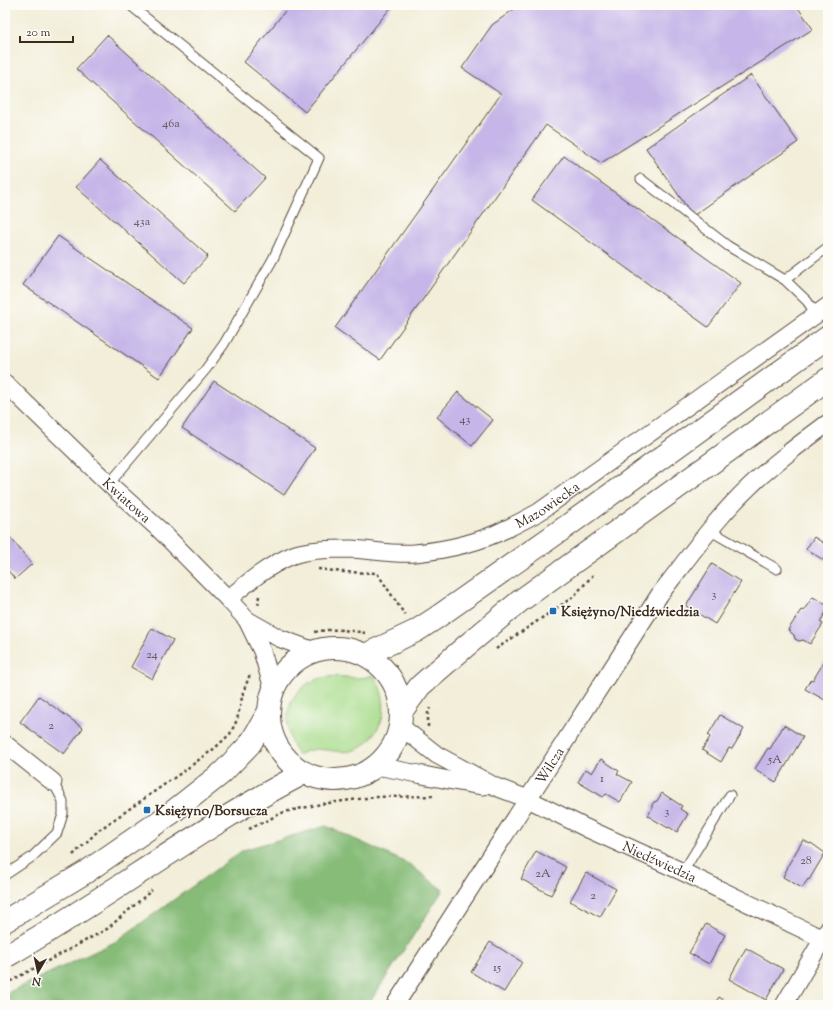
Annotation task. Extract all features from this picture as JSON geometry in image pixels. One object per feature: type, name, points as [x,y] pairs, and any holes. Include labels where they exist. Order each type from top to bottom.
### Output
[{"type":"main road","points":[[364,655],[416,631],[436,618],[567,526],[828,337]]},
{"type":"main road","points":[[401,718],[398,694],[390,678],[379,665],[364,655],[340,648],[314,651],[289,666],[273,689],[268,713],[270,731],[277,748],[289,762],[304,773],[328,780],[347,779],[353,778],[376,766],[387,755],[396,741],[401,718],[420,686],[456,654],[520,601],[828,379]]},
{"type":"main road","points":[[5,921],[86,872],[170,814],[222,772],[250,744],[268,713]]},
{"type":"main road","points":[[5,957],[219,822],[278,786],[304,773]]},
{"type":"street","name":"Mazowiecka","points":[[228,599],[250,580],[294,555],[323,549],[351,549],[414,553],[475,542],[506,530],[539,512],[822,310]]},
{"type":"street","name":"Kwiatowa","points":[[5,383],[109,484],[160,531],[247,620],[262,651],[273,689]]},
{"type":"street","points":[[709,530],[750,486],[798,444],[828,423]]},
{"type":"street","name":"Wilcza","points":[[395,1005],[660,594],[709,530]]},
{"type":"street","name":"Kwiatowa","points":[[247,620],[278,638],[314,651]]},
{"type":"street","name":"Niedźwiedzia","points":[[401,718],[437,755],[496,787],[528,799],[586,828],[825,934]]},
{"type":"street","points":[[5,744],[53,782]]},
{"type":"street","name":"Niedźwiedzia","points":[[376,766],[496,787]]},
{"type":"street","points":[[784,1005],[825,934]]},
{"type":"lane","points":[[109,484],[206,369],[224,344],[272,259],[319,158],[130,5]]},
{"type":"lane","points":[[640,179],[728,246],[785,280],[807,301],[822,310]]},
{"type":"lane","points":[[785,280],[828,247]]},
{"type":"lane","points":[[709,530],[778,569]]},
{"type":"lane","points":[[5,875],[32,857],[57,833],[63,814],[64,801],[53,782]]},
{"type":"lane","points":[[683,872],[730,795]]},
{"type":"path","points":[[311,568],[343,572],[377,573],[405,615]]},
{"type":"path","points":[[259,594],[258,602],[261,610]]},
{"type":"path","points":[[428,731],[428,712],[430,707]]},
{"type":"path","points":[[243,832],[284,812],[321,804],[374,797],[439,796]]},
{"type":"path","points":[[5,984],[107,929],[155,888]]},
{"type":"green space","points":[[373,675],[381,690],[384,704],[382,719],[379,727],[372,737],[355,750],[344,752],[316,749],[308,750],[298,755],[288,730],[287,718],[290,706],[295,696],[303,687],[313,681],[327,677],[339,676],[360,678]]},
{"type":"green space","points":[[326,826],[409,864],[443,890],[368,1005],[5,1005],[5,994],[115,942],[243,850]]},
{"type":"building","points":[[290,5],[393,5],[305,112],[244,62]]},
{"type":"building","points":[[520,5],[796,5],[813,29],[601,163],[546,125],[380,360],[335,328],[501,94],[462,68],[492,25]]},
{"type":"building","points":[[107,35],[265,178],[235,211],[76,69]]},
{"type":"building","points":[[751,75],[798,142],[693,216],[646,148]]},
{"type":"building","points":[[564,156],[741,283],[708,327],[532,200]]},
{"type":"building","points":[[100,160],[208,256],[184,283],[76,187]]},
{"type":"building","points":[[58,236],[193,328],[159,378],[23,285]]},
{"type":"building","points":[[214,381],[315,448],[284,495],[182,428]]},
{"type":"building","points":[[458,392],[493,420],[472,446],[437,417]]},
{"type":"building","points":[[9,536],[32,564],[15,579],[5,567],[5,540]]},
{"type":"building","points":[[814,537],[825,544],[828,539],[828,557],[825,561],[806,549]]},
{"type":"building","points":[[712,564],[741,582],[715,624],[686,606]]},
{"type":"building","points":[[813,597],[828,606],[828,609],[820,622],[823,624],[810,644],[803,640],[799,641],[795,639],[794,635],[788,630],[801,610],[803,611]]},
{"type":"building","points":[[152,628],[173,640],[152,679],[131,667]]},
{"type":"building","points":[[827,657],[828,694],[825,700],[805,689],[811,679],[813,680]]},
{"type":"building","points":[[39,696],[83,728],[64,754],[20,722]]},
{"type":"building","points":[[720,715],[744,729],[732,749],[729,748],[721,762],[702,750],[710,737],[708,735]]},
{"type":"building","points":[[784,725],[803,737],[776,782],[755,769],[768,748],[770,749]]},
{"type":"building","points":[[601,759],[619,771],[617,774],[632,782],[620,802],[606,794],[603,797],[578,782],[586,769],[592,773]]},
{"type":"building","points":[[662,793],[682,806],[680,809],[688,814],[677,832],[648,816],[652,805],[657,801]]},
{"type":"building","points":[[803,840],[810,844],[811,843],[825,853],[809,880],[808,879],[802,888],[783,877],[787,867]]},
{"type":"building","points":[[536,851],[566,867],[551,895],[521,879]]},
{"type":"building","points":[[586,873],[616,889],[600,917],[570,901]]},
{"type":"building","points":[[706,924],[725,935],[709,964],[689,953]]},
{"type":"building","points":[[490,942],[522,962],[504,992],[471,972]]},
{"type":"building","points":[[746,948],[783,969],[766,1000],[729,979]]},
{"type":"building","points":[[719,997],[727,1002],[730,1002],[732,1005],[714,1005]]},
{"type":"place","name":"Księżyno/Niedźwiedzia","points":[[553,611]]},
{"type":"place","name":"Księżyno/Borsucza","points":[[147,810]]}]
